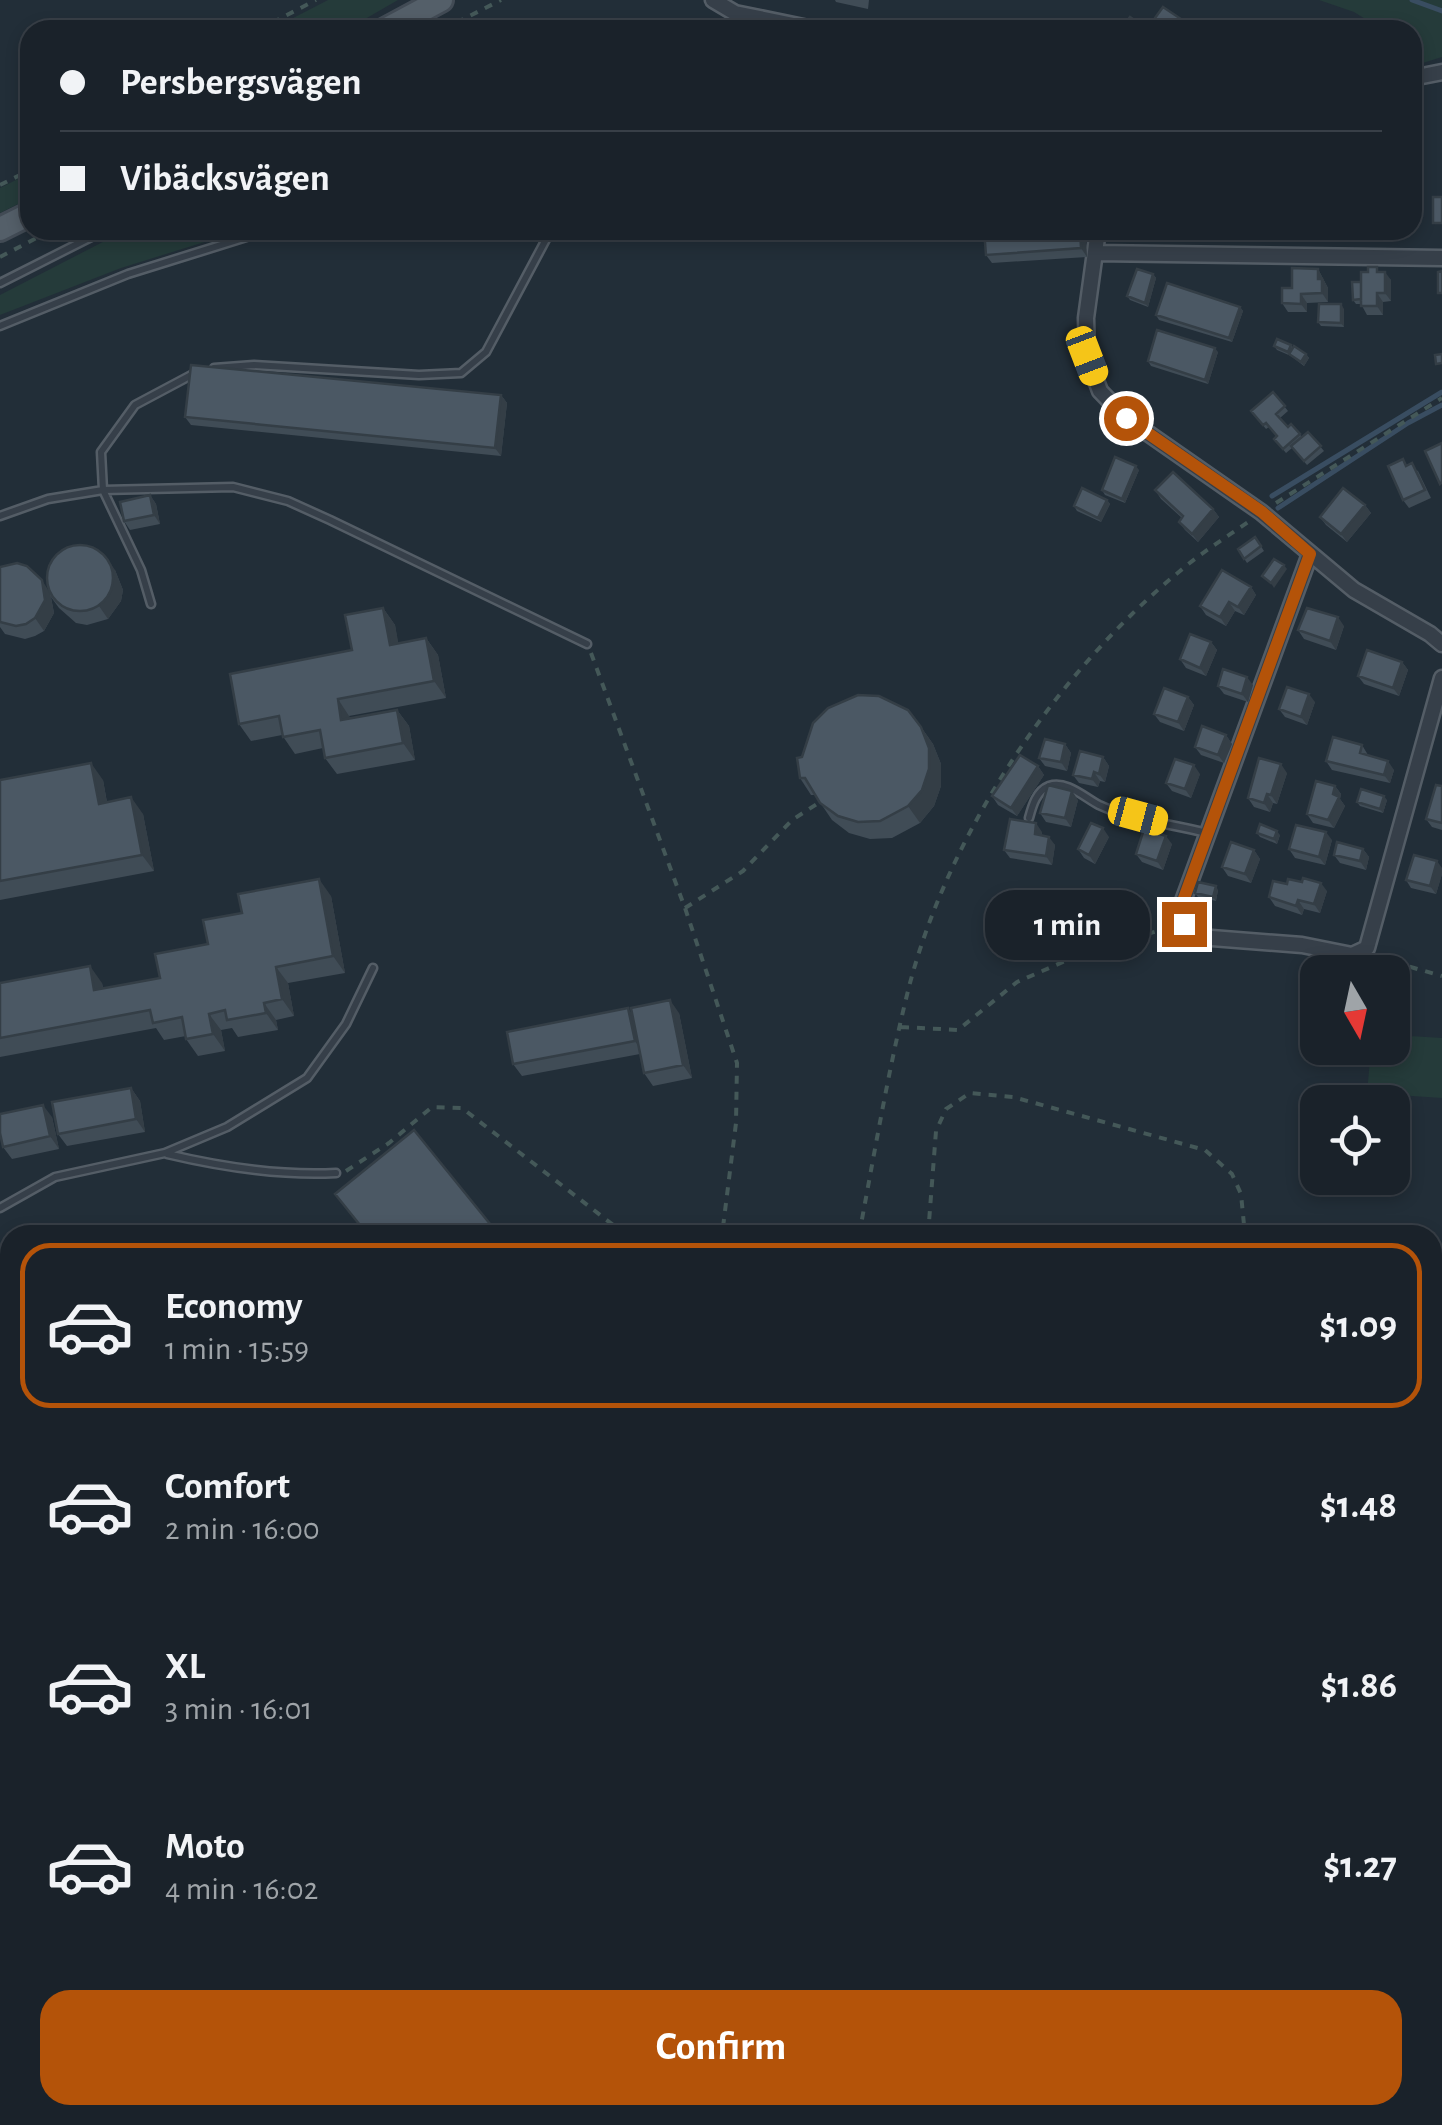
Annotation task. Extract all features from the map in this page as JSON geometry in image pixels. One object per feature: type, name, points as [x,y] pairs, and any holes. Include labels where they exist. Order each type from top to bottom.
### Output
[{"type":"main road","points":[[404,20],[441,0]]},
{"type":"street","points":[[714,0],[735,13],[769,20]]},
{"type":"street","points":[[1097,240],[1086,318],[1087,356],[1100,391],[1126,418],[1262,512],[1354,590],[1442,644]]},
{"type":"street","points":[[1096,253],[1442,258]]},
{"type":"street","points":[[1310,554],[1183,901],[1188,932],[1199,937],[1362,953],[1371,936],[1442,678]]},
{"type":"lane","points":[[0,282],[85,240]]},
{"type":"lane","points":[[0,326],[128,274],[237,240]]},
{"type":"lane","points":[[150,604],[141,570],[103,490],[101,452],[135,405],[205,368],[254,365],[419,376],[461,372],[486,352],[546,240]]},
{"type":"lane","points":[[0,516],[48,499],[103,490],[233,487],[288,501],[588,644]]},
{"type":"lane","points":[[1029,818],[1040,792],[1058,785],[1080,792],[1103,807],[1208,834]]},
{"type":"lane","points":[[0,1208],[55,1177],[166,1154],[227,1127],[308,1078],[346,1024],[373,968]]},
{"type":"lane","points":[[166,1154],[223,1167],[336,1173]]},
{"type":"path","points":[[277,20],[316,0]]},
{"type":"path","points":[[462,20],[501,0]]},
{"type":"path","points":[[0,256],[32,240]]},
{"type":"path","points":[[1392,427],[1442,398]]},
{"type":"path","points":[[588,644],[685,908],[736,1063],[736,1124],[723,1225]]},
{"type":"path","points":[[685,908],[743,870],[792,820],[820,802]]},
{"type":"path","points":[[901,1027],[958,1030],[1017,982],[1095,948],[1184,924]]},
{"type":"path","points":[[1362,953],[1442,976]]},
{"type":"path","points":[[929,1225],[936,1131],[946,1109],[970,1093],[1013,1097],[1206,1150],[1232,1174],[1241,1194],[1244,1225]]},
{"type":"path","points":[[336,1173],[351,1170],[432,1107],[462,1108],[613,1225]]},
{"type":"green space","points":[[328,0],[398,0],[363,20],[289,20]]},
{"type":"green space","points":[[1319,0],[1442,0],[1442,57],[1422,63],[1422,20],[1367,20]]},
{"type":"green space","points":[[20,178],[20,203],[0,213],[0,188]]},
{"type":"green space","points":[[107,240],[211,240],[121,268],[0,315],[0,295]]},
{"type":"green space","points":[[1410,1036],[1442,1038],[1442,1098],[1410,1096],[1410,1085],[1368,1085],[1369,1065],[1410,1065]]},
{"type":"building","points":[[1163,7],[1182,20],[1154,20]]},
{"type":"building","points":[[1433,197],[1442,197],[1442,223],[1433,223]]},
{"type":"building","points":[[985,240],[1081,240],[1081,248],[986,255]]},
{"type":"building","points":[[1368,267],[1385,272],[1385,293],[1377,293],[1377,306],[1361,306],[1361,272],[1368,272]]},
{"type":"building","points":[[1292,268],[1318,269],[1322,293],[1301,294],[1301,304],[1282,303],[1282,288],[1292,288]]},
{"type":"building","points":[[1137,269],[1153,274],[1145,303],[1127,296]]},
{"type":"building","points":[[1442,271],[1442,293],[1438,293],[1438,272]]},
{"type":"building","points":[[1352,282],[1361,282],[1361,299],[1353,300]]},
{"type":"building","points":[[1167,283],[1240,307],[1229,338],[1156,315]]},
{"type":"building","points":[[1319,304],[1341,304],[1341,323],[1318,322]]},
{"type":"building","points":[[1157,330],[1215,348],[1205,380],[1148,361]]},
{"type":"building","points":[[1277,339],[1291,345],[1288,352],[1274,346]]},
{"type":"building","points":[[1294,346],[1306,354],[1301,362],[1289,354]]},
{"type":"building","points":[[191,365],[501,395],[495,448],[185,417]]},
{"type":"building","points":[[1273,392],[1285,406],[1276,414],[1300,434],[1283,449],[1274,439],[1277,436],[1251,411]]},
{"type":"building","points":[[1308,432],[1321,446],[1304,461],[1291,446]]},
{"type":"building","points":[[1442,443],[1442,482],[1440,484],[1425,451]]},
{"type":"building","points":[[1115,457],[1136,466],[1122,499],[1102,490]]},
{"type":"building","points":[[1403,459],[1406,466],[1412,463],[1425,490],[1403,500],[1388,466]]},
{"type":"building","points":[[1173,472],[1213,509],[1192,534],[1179,522],[1183,516],[1155,490]]},
{"type":"building","points":[[1082,488],[1107,500],[1098,518],[1074,506]]},
{"type":"building","points":[[1343,488],[1365,505],[1341,534],[1320,517]]},
{"type":"building","points":[[150,495],[154,515],[124,521],[120,502]]},
{"type":"building","points":[[1255,537],[1261,546],[1244,559],[1238,549]]},
{"type":"building","points":[[80,545],[93,547],[103,555],[111,565],[111,591],[103,601],[93,609],[80,611],[67,609],[57,601],[49,591],[47,578],[49,565],[57,555],[67,547]]},
{"type":"building","points":[[1274,559],[1284,565],[1271,583],[1262,576]]},
{"type":"building","points":[[17,563],[27,566],[42,580],[45,600],[35,618],[16,626],[0,622],[0,567]]},
{"type":"building","points":[[1222,570],[1251,587],[1238,607],[1229,602],[1220,617],[1200,606]]},
{"type":"building","points":[[383,608],[390,645],[426,638],[434,681],[338,699],[341,720],[397,710],[403,743],[325,758],[320,730],[283,737],[279,716],[239,724],[230,674],[352,650],[345,615]]},
{"type":"building","points":[[1307,608],[1338,617],[1330,641],[1298,630]]},
{"type":"building","points":[[1190,634],[1211,642],[1200,668],[1180,659]]},
{"type":"building","points":[[1367,650],[1402,662],[1393,688],[1358,676]]},
{"type":"building","points":[[1223,669],[1247,677],[1242,694],[1218,686]]},
{"type":"building","points":[[1287,687],[1309,694],[1301,717],[1279,709]]},
{"type":"building","points":[[1164,688],[1188,697],[1178,722],[1154,714]]},
{"type":"building","points":[[858,695],[879,696],[908,710],[921,727],[929,748],[929,769],[922,790],[908,806],[880,821],[858,822],[838,816],[820,803],[805,778],[800,778],[797,758],[802,757],[813,723],[828,708]]},
{"type":"building","points":[[1202,726],[1226,735],[1218,755],[1195,747]]},
{"type":"building","points":[[1333,737],[1362,745],[1360,753],[1388,761],[1384,775],[1326,761]]},
{"type":"building","points":[[1045,739],[1065,744],[1061,762],[1039,758]]},
{"type":"building","points":[[1080,751],[1103,757],[1099,774],[1094,772],[1092,779],[1073,775]]},
{"type":"building","points":[[1020,755],[1038,766],[1011,808],[992,796]]},
{"type":"building","points":[[1259,758],[1281,764],[1271,795],[1267,794],[1264,803],[1248,798]]},
{"type":"building","points":[[1175,759],[1194,765],[1185,789],[1166,783]]},
{"type":"building","points":[[91,763],[99,804],[131,797],[142,855],[0,881],[0,780]]},
{"type":"building","points":[[1316,781],[1335,786],[1333,794],[1339,797],[1328,820],[1307,814]]},
{"type":"building","points":[[1048,785],[1072,791],[1065,818],[1040,813]]},
{"type":"building","points":[[1436,785],[1442,786],[1442,823],[1426,819]]},
{"type":"building","points":[[1361,789],[1384,796],[1380,809],[1357,802]]},
{"type":"building","points":[[1010,819],[1036,823],[1035,834],[1049,837],[1046,856],[1004,850]]},
{"type":"building","points":[[1091,823],[1103,828],[1089,855],[1078,849]]},
{"type":"building","points":[[1260,824],[1277,831],[1274,839],[1257,833]]},
{"type":"building","points":[[1296,825],[1326,832],[1319,857],[1289,849]]},
{"type":"building","points":[[1144,829],[1166,836],[1157,861],[1136,854]]},
{"type":"building","points":[[1231,842],[1254,850],[1245,874],[1222,867]]},
{"type":"building","points":[[1337,842],[1363,849],[1360,861],[1334,855]]},
{"type":"building","points":[[1414,855],[1437,861],[1430,886],[1406,880]]},
{"type":"building","points":[[1303,878],[1321,883],[1314,904],[1298,900],[1296,906],[1269,897],[1273,881],[1287,884],[1288,879],[1302,882]]},
{"type":"building","points":[[319,879],[333,956],[276,967],[282,999],[264,1003],[266,1013],[227,1020],[225,1010],[209,1014],[213,1034],[186,1039],[182,1017],[153,1023],[150,1010],[0,1038],[0,983],[90,966],[94,990],[160,978],[155,954],[208,944],[203,920],[242,913],[238,894]]},
{"type":"building","points":[[1198,882],[1216,886],[1213,897],[1195,893]]},
{"type":"building","points":[[670,1000],[683,1065],[644,1073],[631,1008]]},
{"type":"building","points":[[628,1008],[635,1041],[513,1064],[507,1032]]},
{"type":"building","points":[[131,1088],[136,1119],[58,1134],[52,1102]]},
{"type":"building","points":[[43,1105],[50,1136],[3,1147],[0,1114]]},
{"type":"building","points":[[414,1130],[491,1225],[360,1225],[335,1194]]},
{"type":"waterway","points":[[1412,0],[1442,11]]},
{"type":"waterway","points":[[1272,496],[1442,392]]},
{"type":"waterway","points":[[1278,508],[1442,405]]},
{"type":"route","points":[[1126,418],[1262,512],[1310,554],[1183,901],[1184,924]]}]
